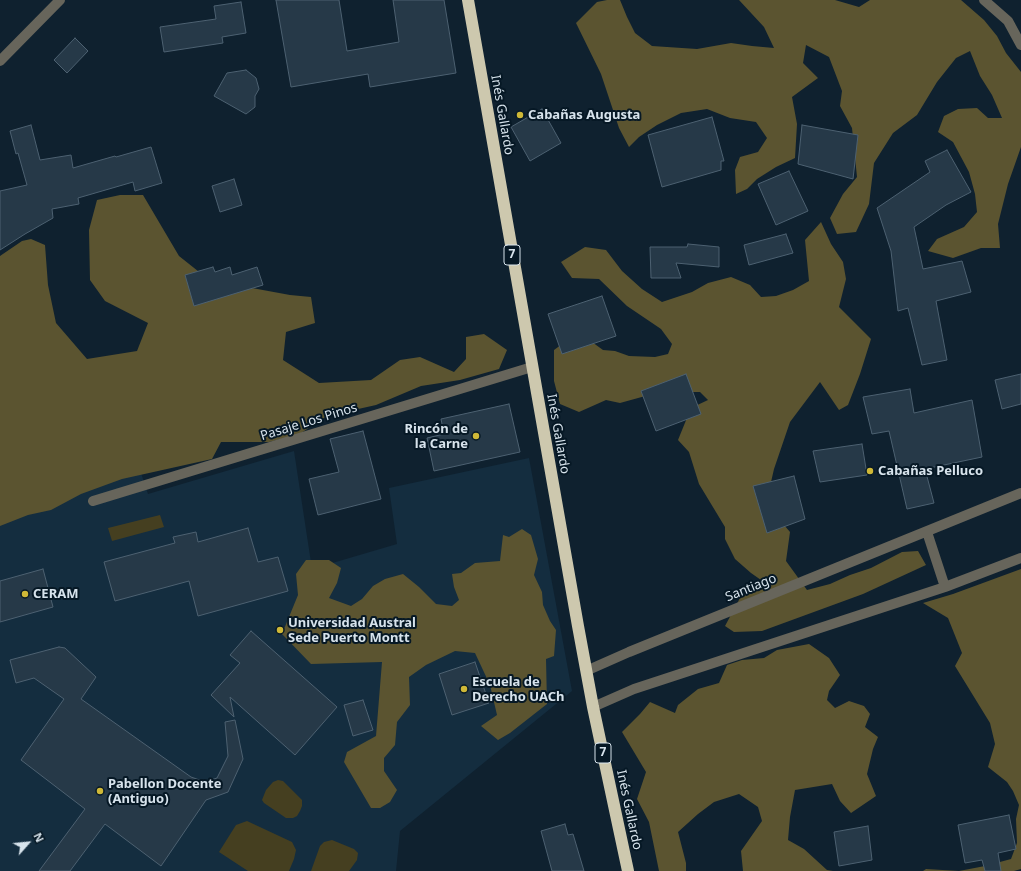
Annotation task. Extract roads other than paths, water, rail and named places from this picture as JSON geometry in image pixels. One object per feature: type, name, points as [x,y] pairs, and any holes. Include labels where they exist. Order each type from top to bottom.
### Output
[{"type":"highway","name":"Inés Gallardo","points":[[468,0],[586,671],[628,871]]},
{"type":"street","points":[[0,61],[60,0]]},
{"type":"street","points":[[984,0],[1008,21],[1021,45]]},
{"type":"street","name":"Pasaje Los Pinos","points":[[93,501],[532,368]]},
{"type":"street","name":"Santiago","points":[[586,671],[629,652],[1021,493]]},
{"type":"street","points":[[927,532],[945,587]]},
{"type":"street","points":[[593,708],[634,689],[945,587],[1021,558]]},
{"type":"place","name":"Cabañas Augusta","points":[[520,115]]},
{"type":"place","name":"Rincón de la Carne","points":[[476,436]]},
{"type":"place","name":"Cabañas Pelluco","points":[[870,471]]},
{"type":"place","name":"CERAM","points":[[25,594]]},
{"type":"place","name":"Universidad Austral Sede Puerto Montt","points":[[280,630]]},
{"type":"place","name":"Escuela de Derecho UACh","points":[[464,689]]},
{"type":"place","name":"Pabellon Docente (Antiguo)","points":[[100,791]]}]
